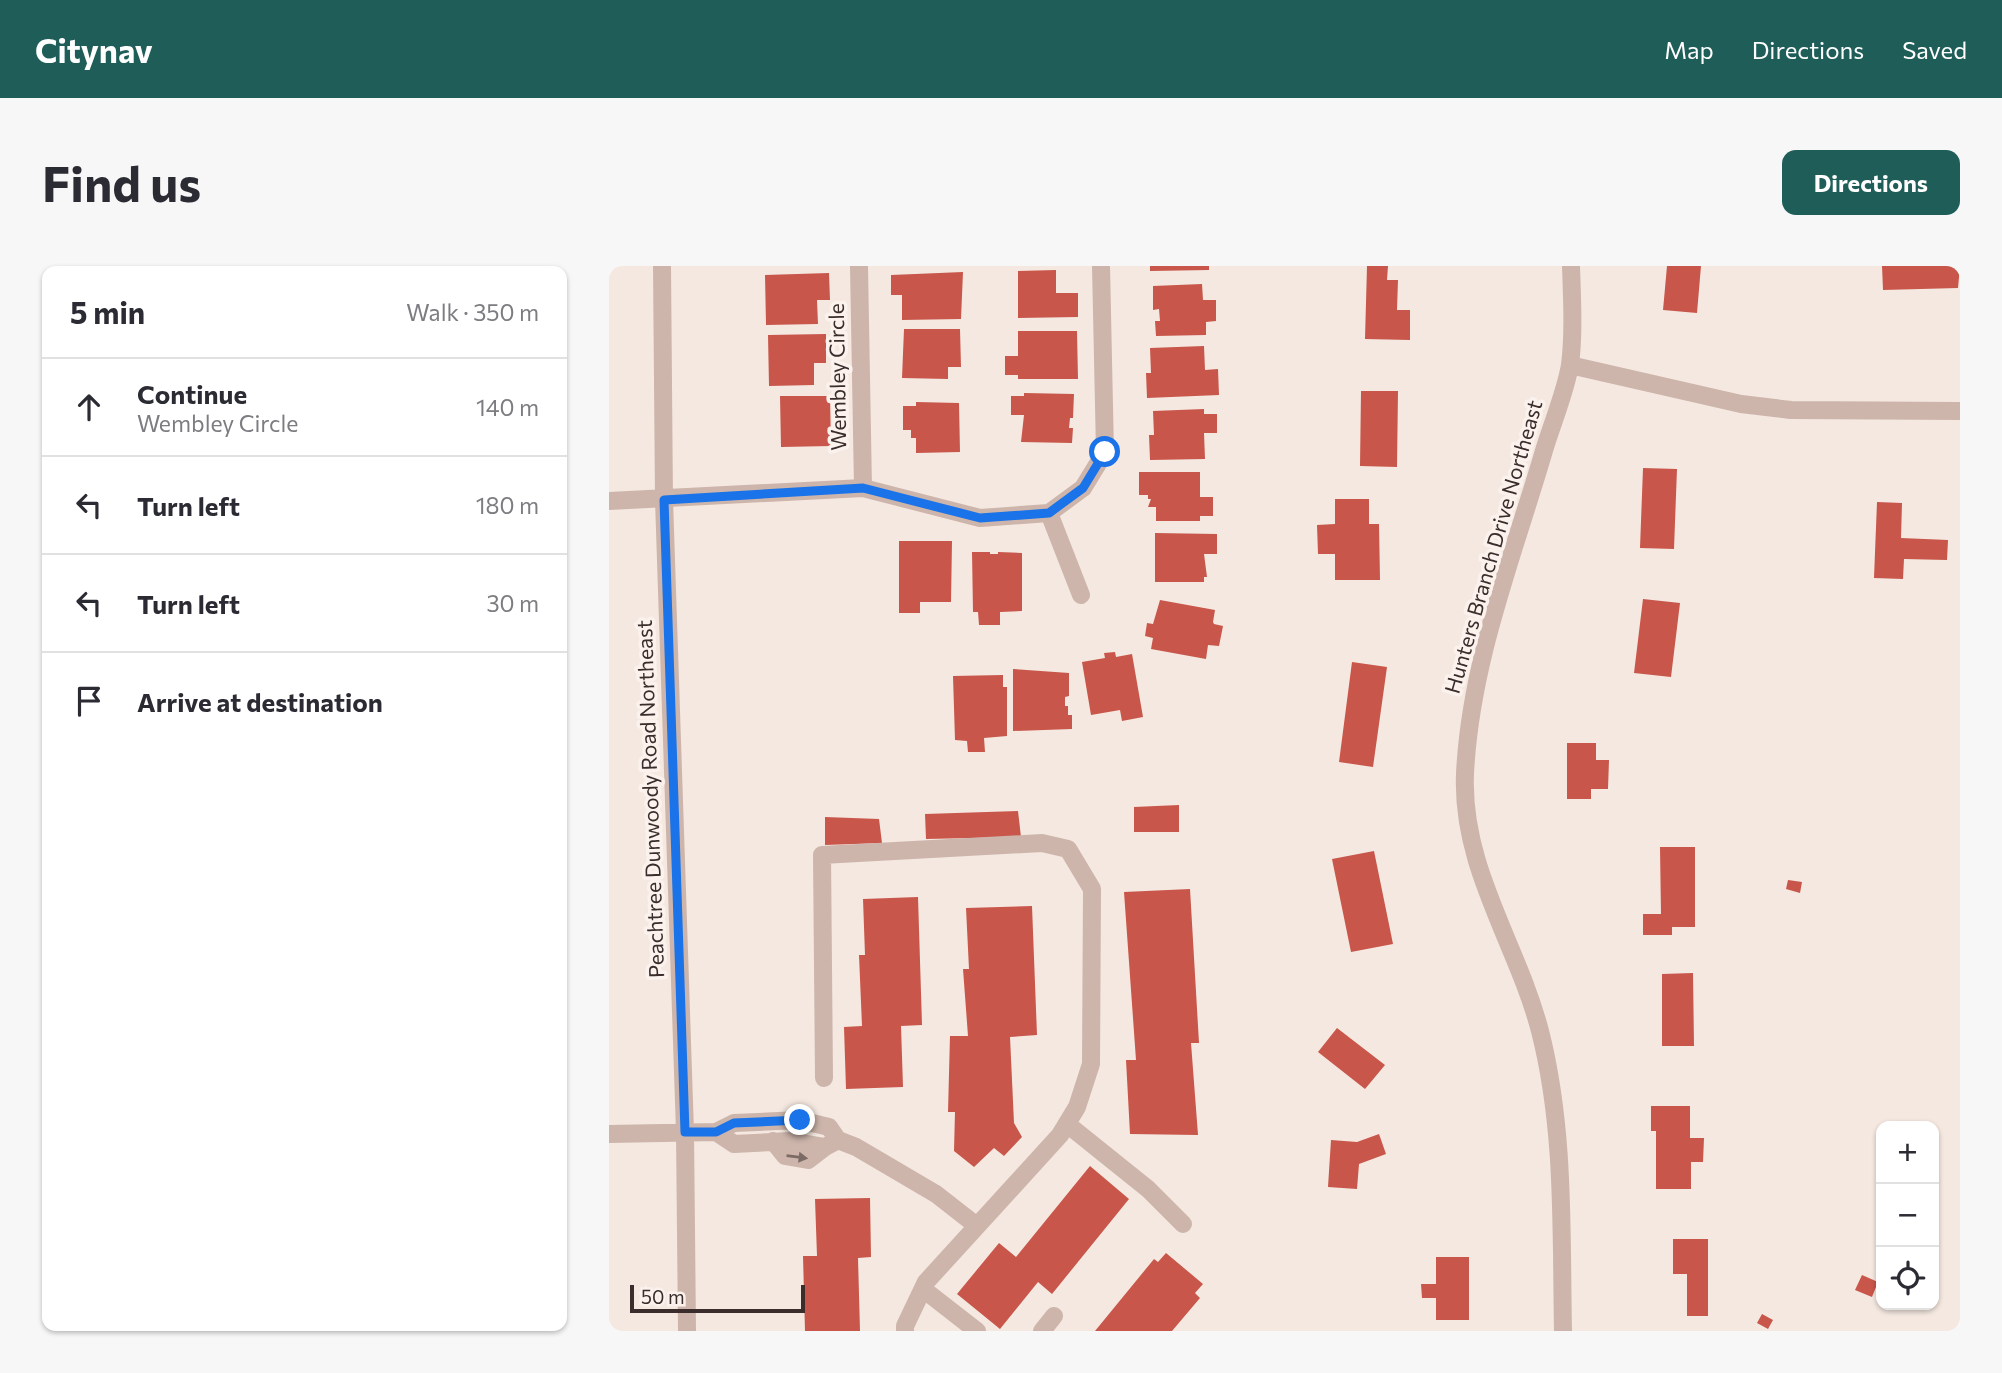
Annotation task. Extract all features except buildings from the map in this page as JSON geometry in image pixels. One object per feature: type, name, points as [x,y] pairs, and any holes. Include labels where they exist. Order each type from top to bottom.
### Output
[{"type":"street","name":"Peachtree Dunwoody Road Northeast","points":[[662,266],[664,500],[685,1132],[687,1331]]},
{"type":"street","name":"Wembley Circle","points":[[859,266],[863,488]]},
{"type":"street","points":[[609,501],[863,488],[980,518],[1049,513],[1083,488],[1105,452],[1101,266]]},
{"type":"street","name":"Hunters Branch Drive Northeast","points":[[1563,1331],[1559,1143],[1552,1085],[1539,1028],[1474,856],[1467,816],[1465,776],[1471,714],[1482,661],[1570,365],[1571,266]]},
{"type":"street","points":[[1570,365],[1741,404],[1791,410],[1960,411]]},
{"type":"street","points":[[1049,513],[1081,595]]},
{"type":"street","points":[[824,1078],[823,855],[1042,843],[1068,849],[1092,889],[1091,1063],[1077,1107],[1060,1135],[926,1282],[905,1331]]},
{"type":"street","points":[[609,1133],[716,1132],[734,1123],[800,1120],[829,1127],[832,1144]]},
{"type":"street","points":[[1067,1124],[1148,1189],[1183,1224]]},
{"type":"street","points":[[716,1132],[734,1144],[790,1141],[856,1146],[936,1194],[977,1226]]},
{"type":"street","points":[[923,1289],[977,1331]]},
{"type":"street","points":[[1042,1331],[1055,1316]]},
{"type":"route","points":[[800,1120],[734,1123],[716,1132],[685,1132],[664,500],[863,488],[980,518],[1049,513],[1083,488],[1105,452]]}]
